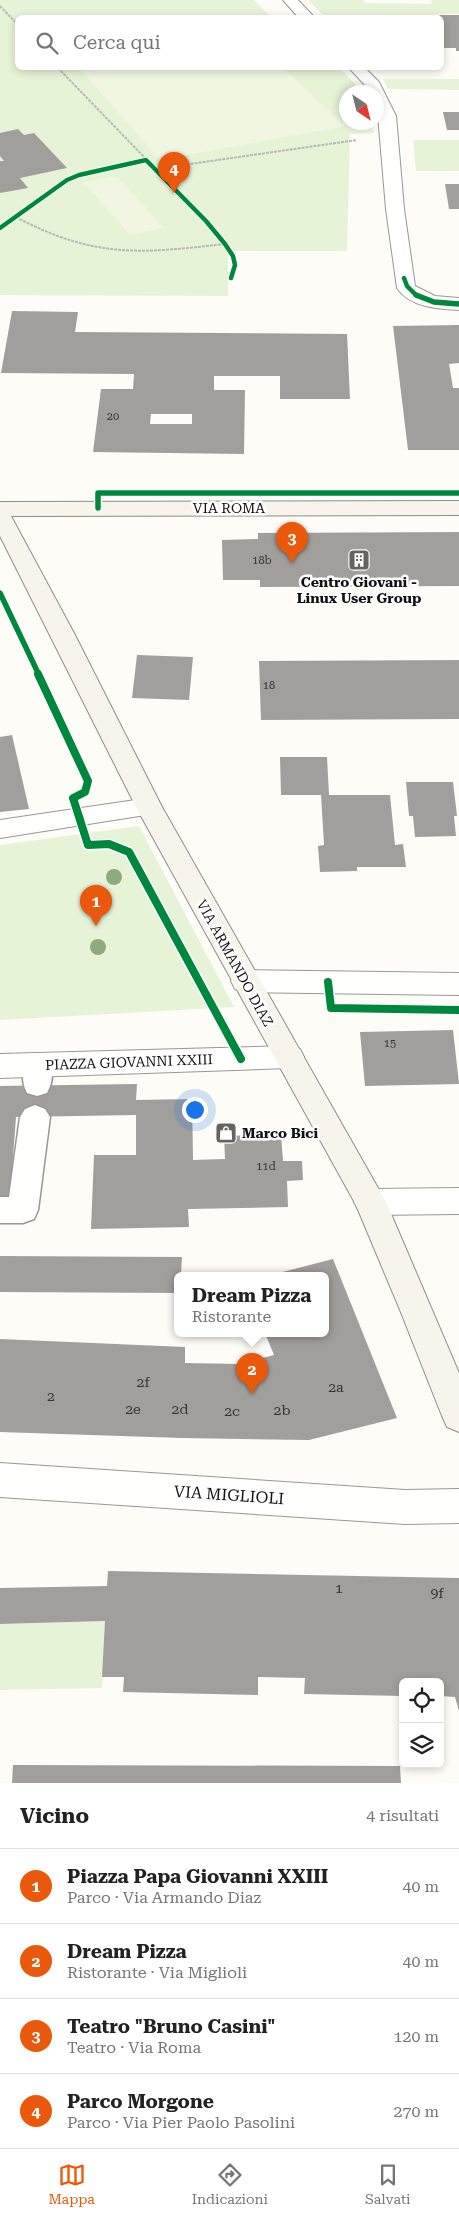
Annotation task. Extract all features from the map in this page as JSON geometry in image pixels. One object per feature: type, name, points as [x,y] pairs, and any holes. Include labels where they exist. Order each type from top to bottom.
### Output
[{"type":"street","points":[[290,0],[305,15]]},
{"type":"street","points":[[359,70],[372,82],[388,116],[395,209],[406,288],[414,296],[450,304]]},
{"type":"street","name":"VIA ROMA","points":[[0,509],[459,508]]},
{"type":"street","name":"VIA ARMANDO DIAZ","points":[[0,515],[63,635],[148,807],[370,1202],[417,1310],[459,1416]]},
{"type":"street","points":[[0,829],[148,807]]},
{"type":"street","points":[[245,981],[459,984]]},
{"type":"street","name":"PIAZZA GIOVANNI XXIII","points":[[0,1066],[37,1075],[289,1056]]},
{"type":"street","points":[[370,1202],[459,1201]]},
{"type":"street","name":"VIA MIGLIOLI","points":[[0,1480],[405,1507],[459,1506]]},
{"type":"lane","points":[[0,1210],[24,1210],[35,1116]]},
{"type":"path","points":[[0,6],[15,22]]},
{"type":"path","points":[[60,70],[206,221],[225,244],[233,256],[235,265],[231,278]]},
{"type":"path","points":[[155,169],[347,140],[390,138]]},
{"type":"path","points":[[0,228],[67,180],[79,175],[146,160]]},
{"type":"path","points":[[16,217],[44,232],[91,247],[159,250],[225,244]]},
{"type":"green space","points":[[0,0],[254,0],[269,15],[15,15],[15,70],[342,70],[354,83],[355,85],[339,85],[339,130],[373,130],[374,133],[350,134],[347,251],[228,251],[228,296],[0,295]]},
{"type":"green space","points":[[308,0],[363,0],[365,3],[432,4],[431,0],[459,0],[459,14],[323,15]]},
{"type":"green space","points":[[81,70],[285,70],[339,120],[339,127],[160,160]]},
{"type":"green space","points":[[383,79],[459,79],[459,90],[388,89]]},
{"type":"green space","points":[[413,140],[459,140],[459,171],[416,171]]},
{"type":"green space","points":[[117,176],[164,228],[130,235],[83,182]]},
{"type":"green space","points":[[139,826],[234,1007],[0,1020],[0,845]]},
{"type":"green space","points":[[105,1621],[102,1688],[0,1690],[0,1624]]},
{"type":"building","points":[[444,15],[459,15],[459,51],[456,51],[456,48],[444,48]]},
{"type":"building","points":[[443,112],[459,112],[459,130],[447,130]]},
{"type":"building","points":[[18,129],[24,135],[34,133],[67,168],[20,178],[28,188],[0,193],[0,161],[4,161],[0,156],[0,133]]},
{"type":"building","points":[[445,184],[459,184],[459,209],[449,209]]},
{"type":"building","points":[[12,311],[78,312],[75,332],[347,334],[350,399],[280,399],[280,376],[214,376],[214,390],[245,390],[244,454],[93,452],[101,389],[133,389],[134,374],[1,373]],"holes":[[[151,414],[192,414],[192,424],[150,424]]]},
{"type":"building","points":[[459,325],[459,363],[449,364],[453,388],[459,388],[459,450],[408,450],[393,326]]},
{"type":"building","name":"Centro Giovani - Linux User Group","points":[[459,532],[459,586],[260,587],[260,580],[223,580],[222,540],[258,539],[258,533]]},
{"type":"building","points":[[137,655],[193,657],[189,700],[132,698]]},
{"type":"building","points":[[459,660],[459,719],[261,720],[259,661]]},
{"type":"building","points":[[12,735],[29,809],[0,812],[0,737]]},
{"type":"building","points":[[280,757],[327,757],[329,795],[390,795],[395,845],[403,844],[406,867],[357,867],[357,871],[320,872],[318,846],[324,845],[321,795],[281,795]]},
{"type":"building","points":[[406,782],[453,782],[457,816],[454,816],[456,836],[415,837],[413,816],[409,816]]},
{"type":"building","points":[[453,1030],[459,1084],[365,1086],[360,1032]]},
{"type":"building","points":[[137,1084],[136,1100],[192,1099],[193,1160],[225,1159],[224,1136],[281,1134],[283,1161],[302,1161],[303,1180],[287,1181],[288,1207],[188,1209],[189,1227],[91,1229],[94,1155],[136,1155],[136,1115],[16,1117],[10,1197],[0,1198],[0,1086]]},
{"type":"building","points":[[0,1256],[182,1257],[181,1272],[174,1272],[174,1293],[0,1292]]},
{"type":"building","points":[[333,1259],[397,1418],[309,1440],[0,1432],[0,1339],[185,1347],[185,1363],[239,1364],[274,1355],[267,1337],[329,1337],[329,1272],[283,1272]]},
{"type":"building","points":[[108,1571],[459,1578],[459,1711],[455,1697],[444,1696],[444,1678],[399,1678],[399,1696],[304,1694],[305,1678],[258,1677],[258,1695],[123,1692],[124,1677],[102,1677],[105,1621],[0,1624],[0,1588],[107,1586]]},
{"type":"building","points":[[13,1765],[399,1766],[401,1783],[12,1783]]},
{"type":"cycle path","points":[[0,228],[67,180],[79,175],[146,160],[206,221],[225,244],[233,256],[235,265],[231,278]]},
{"type":"cycle path","points":[[404,278],[407,286],[418,297],[434,302],[459,304]]},
{"type":"cycle path","points":[[98,508],[98,493],[459,493]]},
{"type":"cycle path","points":[[0,593],[88,781],[85,792],[73,798],[88,845],[109,844],[129,852],[241,1059]]},
{"type":"cycle path","points":[[328,982],[331,1008],[459,1010]]},
{"type":"place","name":"Parco Morgone","points":[[174,193]]},
{"type":"place","name":"Centro Giovani - Linux User Group","points":[[359,560]]},
{"type":"place","name":"Teatro \"Bruno Casini\"","points":[[292,563]]},
{"type":"place","name":"Piazza Papa Giovanni XXIII","points":[[96,926]]},
{"type":"place","name":"Marco Bici","points":[[226,1133]]},
{"type":"place","name":"Dream Pizza","points":[[252,1394]]}]
